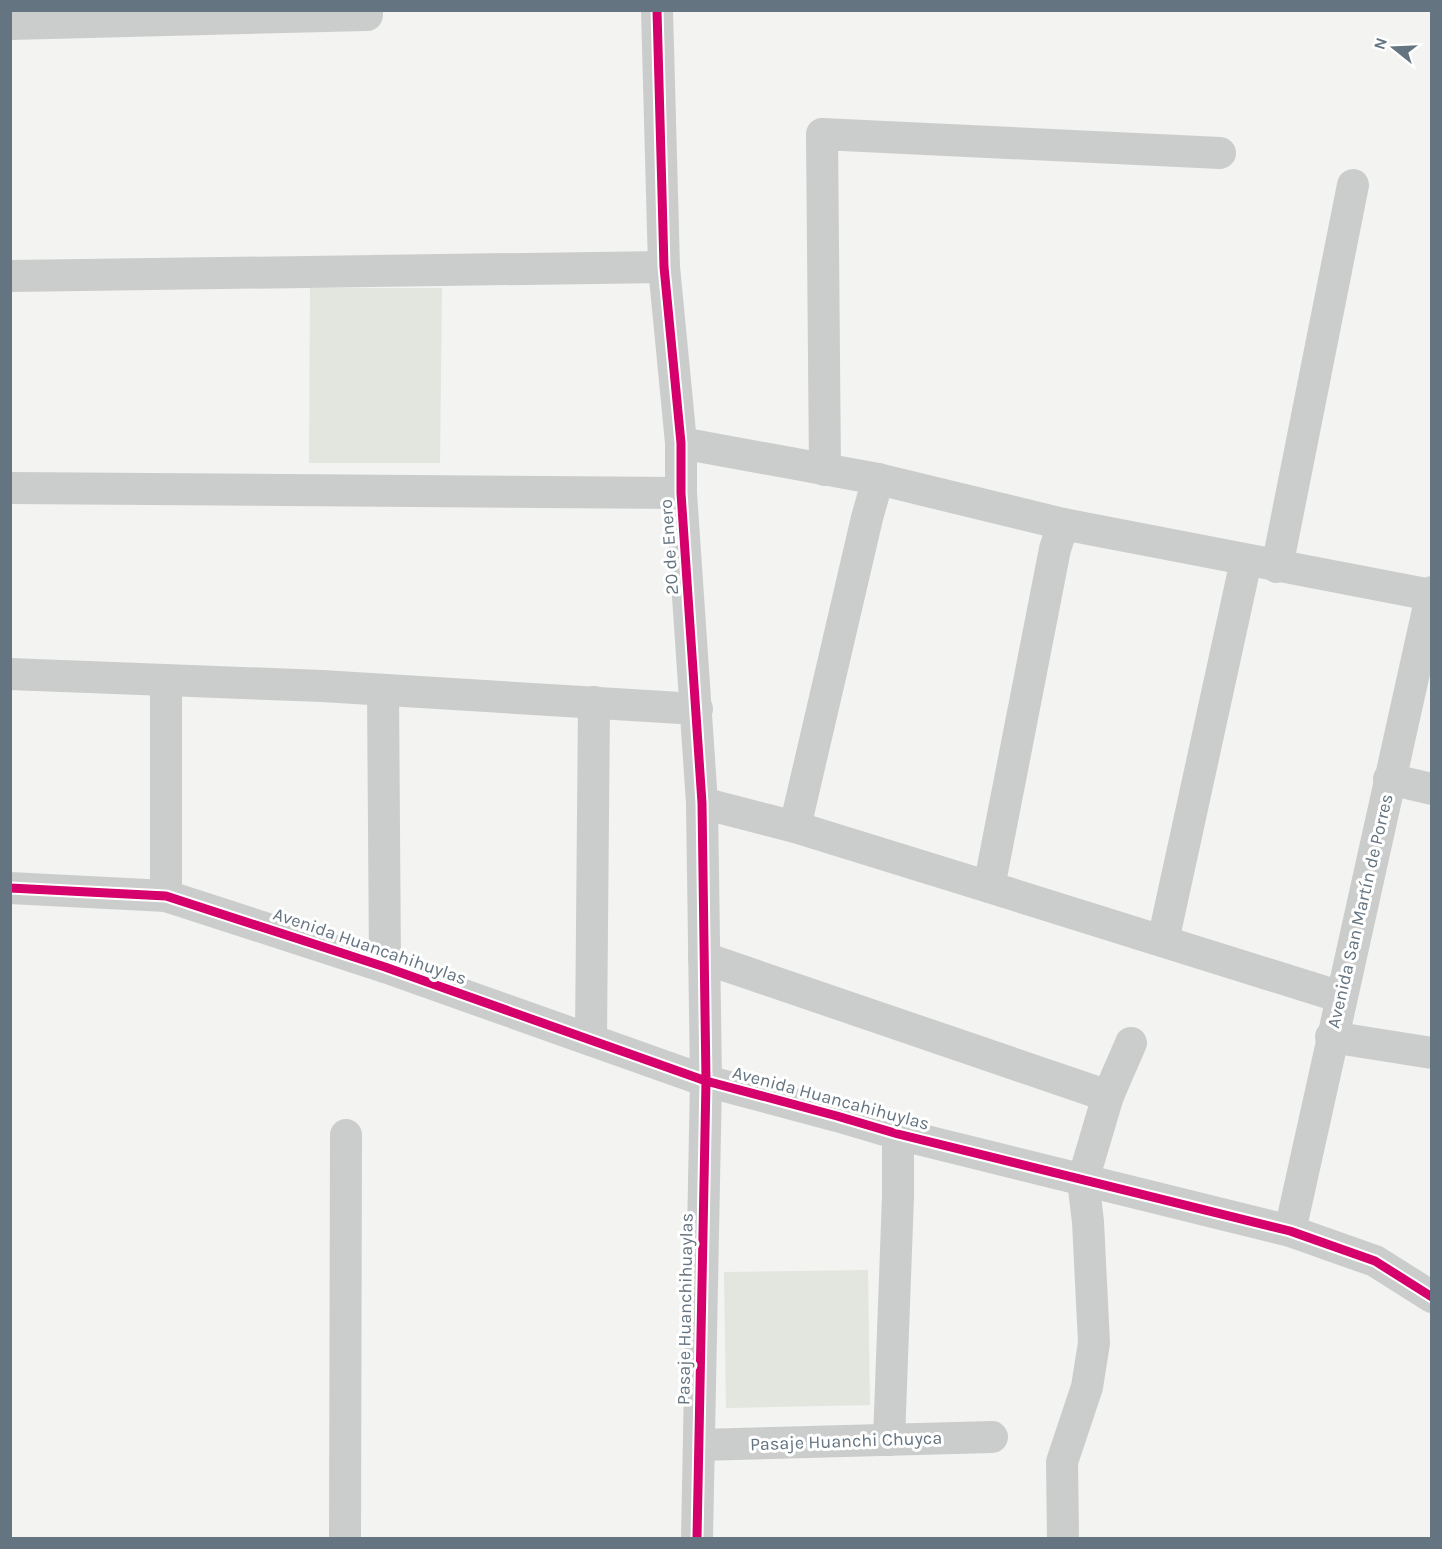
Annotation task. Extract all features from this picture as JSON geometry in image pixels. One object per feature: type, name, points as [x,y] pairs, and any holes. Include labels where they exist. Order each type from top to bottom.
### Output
[{"type":"street","points":[[10,24],[367,15],[367,10]]},
{"type":"street","name":"20 de Enero","points":[[657,10],[664,267],[681,443],[681,493],[702,803],[706,1081]]},
{"type":"street","points":[[825,470],[822,134],[1220,153]]},
{"type":"street","points":[[1277,567],[1353,185]]},
{"type":"street","points":[[10,276],[664,267]]},
{"type":"street","points":[[681,443],[878,479],[1063,524],[1246,561],[1431,594]]},
{"type":"street","points":[[795,827],[878,479]]},
{"type":"street","points":[[10,488],[681,493]]},
{"type":"street","points":[[989,887],[1055,549],[1063,524]]},
{"type":"street","points":[[1163,941],[1246,561]]},
{"type":"street","name":"Avenida San Martín de Porres","points":[[1290,1231],[1431,594]]},
{"type":"street","points":[[10,674],[383,690],[697,709]]},
{"type":"street","points":[[166,680],[166,896]]},
{"type":"street","points":[[383,690],[385,967]]},
{"type":"street","points":[[591,1040],[594,702]]},
{"type":"street","points":[[1389,779],[1431,789]]},
{"type":"street","points":[[702,803],[795,827],[1341,998]]},
{"type":"street","name":"Avenida Huancahihuylas","points":[[10,888],[166,896],[385,967],[706,1081],[898,1134],[1290,1231],[1375,1261],[1431,1297]]},
{"type":"street","points":[[704,958],[1108,1096]]},
{"type":"street","points":[[1332,1036],[1431,1053]]},
{"type":"street","points":[[1064,1539],[1062,1462],[1087,1387],[1094,1343],[1088,1222],[1083,1180],[1108,1096],[1131,1043]]},
{"type":"street","name":"Pasaje Huanchihuaylas","points":[[698,1539],[706,1081]]},
{"type":"street","points":[[890,1440],[898,1208],[898,1134]]},
{"type":"street","points":[[345,1539],[346,1135]]},
{"type":"street","name":"Pasaje Huanchi Chuyca","points":[[699,1445],[992,1437]]},
{"type":"shaded area","points":[[310,288],[442,288],[440,463],[309,463]]},
{"type":"shaded area","points":[[868,1270],[870,1405],[726,1408],[724,1272]]},
{"type":"cycle path","points":[[657,10],[664,267],[681,443],[681,493],[702,803],[706,1081],[697,1538]]},
{"type":"cycle path","points":[[10,888],[166,896],[385,967],[706,1081],[898,1134],[1290,1231],[1375,1261],[1432,1297]]}]
